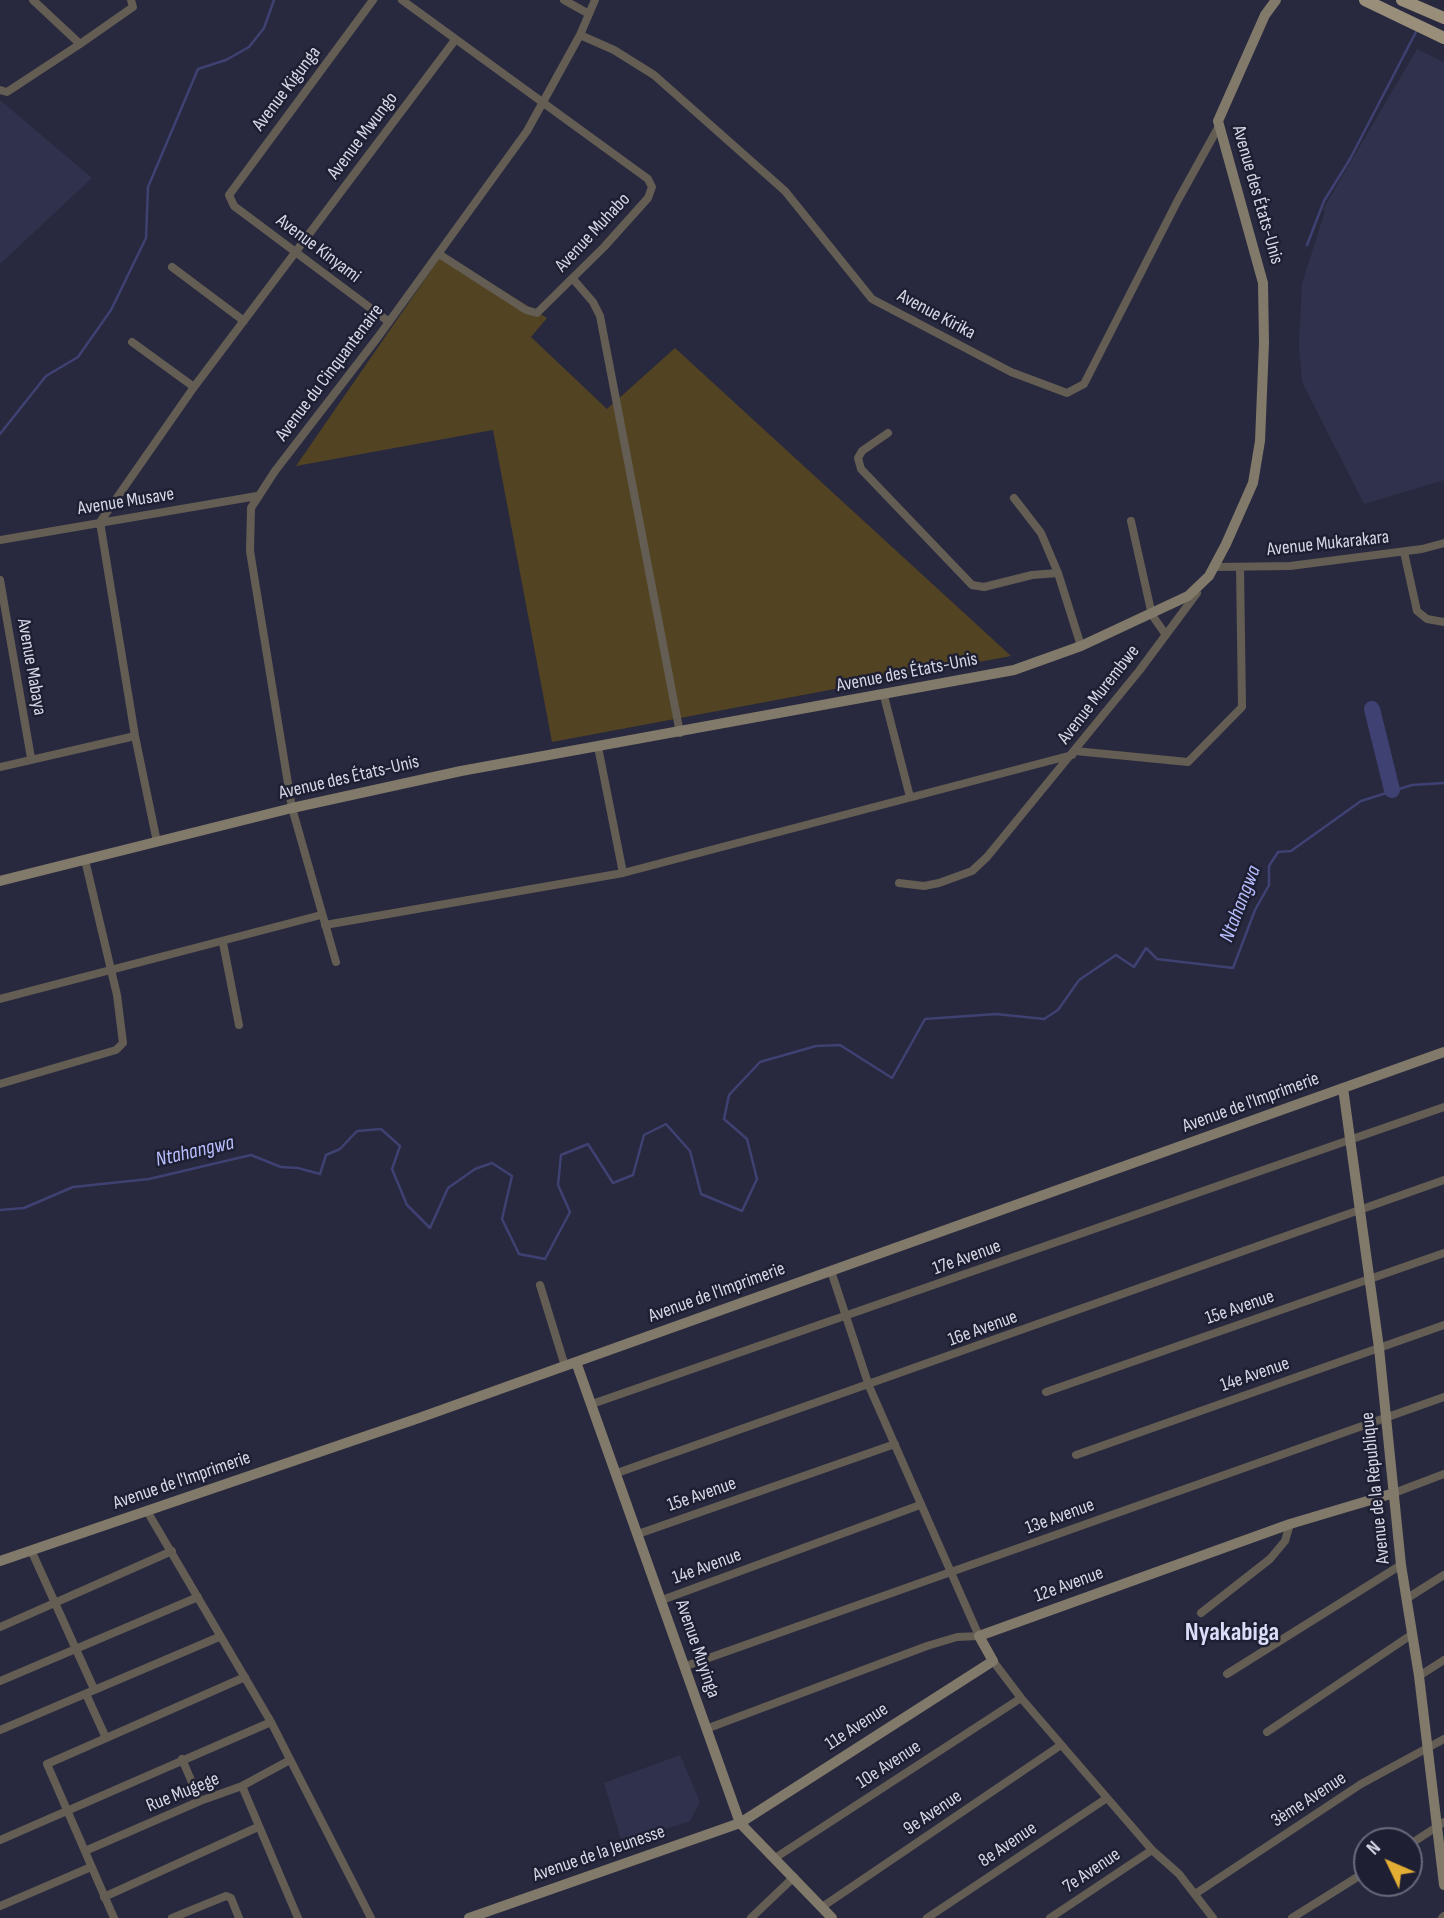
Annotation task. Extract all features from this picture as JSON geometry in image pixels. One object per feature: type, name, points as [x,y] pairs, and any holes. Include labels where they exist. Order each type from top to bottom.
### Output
[{"type":"main road","points":[[1365,0],[1440,37]]},
{"type":"main road","points":[[1403,0],[1444,18]]},
{"type":"street","points":[[33,0],[80,44]]},
{"type":"street","points":[[0,90],[7,92],[80,44],[133,7],[131,0]]},
{"type":"street","name":"Avenue Kigunga","points":[[230,199],[230,191],[373,0]]},
{"type":"street","points":[[402,0],[544,105]]},
{"type":"street","points":[[564,0],[589,14]]},
{"type":"street","name":"Avenue du Cinquantenaire","points":[[335,962],[292,808],[250,551],[249,519],[257,496],[439,254],[544,105],[595,0]]},
{"type":"street","name":"Avenue des États-Unis","points":[[0,881],[292,808],[461,771],[884,696],[1014,670],[1081,646],[1188,596],[1204,582],[1215,567],[1254,479],[1260,433],[1264,343],[1261,271],[1219,126],[1219,117],[1265,15],[1276,0]]},
{"type":"street","name":"Avenue Kirika","points":[[580,35],[614,50],[654,75],[785,191],[872,299],[1011,372],[1067,393],[1084,384],[1219,126]]},
{"type":"street","name":"Avenue Mwungo","points":[[100,522],[194,387],[455,40]]},
{"type":"street","name":"Avenue Muhabo","points":[[439,254],[531,312],[539,312],[648,198],[652,187],[648,179],[544,105]]},
{"type":"street","name":"Avenue Kinyami","points":[[230,199],[234,206],[389,322]]},
{"type":"street","points":[[172,267],[244,321]]},
{"type":"street","points":[[573,279],[593,302],[600,316],[680,733]]},
{"type":"street","points":[[132,342],[194,387]]},
{"type":"street","points":[[888,433],[862,451],[858,458],[859,466],[969,582],[984,587],[1032,575],[1058,573]]},
{"type":"street","name":"Avenue Musave","points":[[0,540],[257,496]]},
{"type":"street","points":[[1014,498],[1041,533],[1058,573],[1081,646]]},
{"type":"street","points":[[1130,521],[1152,615],[1166,635]]},
{"type":"street","points":[[100,522],[135,736],[157,842]]},
{"type":"street","name":"Avenue Mukarakara","points":[[1215,567],[1290,566],[1404,552],[1444,543]]},
{"type":"street","points":[[1404,552],[1417,611],[1427,619],[1444,622]]},
{"type":"street","points":[[325,925],[623,873],[1074,753],[1188,762],[1242,707],[1240,567]]},
{"type":"street","name":"Avenue Mabaya","points":[[0,580],[32,758]]},
{"type":"street","name":"Avenue Murembwe","points":[[899,883],[924,886],[972,870],[1074,753],[1204,582]]},
{"type":"street","points":[[884,696],[910,797]]},
{"type":"street","points":[[0,767],[135,736]]},
{"type":"street","points":[[598,747],[623,873]]},
{"type":"street","points":[[0,1084],[116,1050],[123,1043],[85,860]]},
{"type":"street","points":[[0,999],[223,943],[321,915]]},
{"type":"street","points":[[223,943],[239,1025]]},
{"type":"street","name":"Avenue de l'Imprimerie","points":[[0,1561],[571,1364],[1444,1052]]},
{"type":"street","name":"Avenue de la République","points":[[1343,1088],[1352,1139],[1359,1212],[1387,1417],[1401,1565],[1440,1825],[1444,1885]]},
{"type":"street","name":"17e Avenue","points":[[592,1404],[1444,1107]]},
{"type":"street","name":"16e Avenue","points":[[617,1473],[869,1386],[1444,1180]]},
{"type":"street","name":"15e Avenue","points":[[1046,1392],[1444,1253]]},
{"type":"street","points":[[831,1270],[869,1386],[979,1636],[993,1661],[1020,1699],[1152,1850],[1195,1894],[1208,1916]]},
{"type":"street","points":[[540,1285],[571,1364]]},
{"type":"street","name":"14e Avenue","points":[[1076,1455],[1444,1325]]},
{"type":"street","name":"Avenue Muyinga","points":[[571,1364],[592,1404],[740,1823],[832,1918]]},
{"type":"street","name":"13e Avenue","points":[[686,1666],[1444,1397]]},
{"type":"street","name":"15e Avenue","points":[[638,1534],[895,1444]]},
{"type":"street","name":"12e Avenue","points":[[706,1729],[927,1646],[957,1637],[979,1636],[1290,1524],[1394,1493],[1444,1474]]},
{"type":"street","name":"14e Avenue","points":[[662,1600],[920,1505]]},
{"type":"street","points":[[147,1511],[271,1721],[371,1918]]},
{"type":"street","points":[[1201,1613],[1270,1559],[1284,1541],[1290,1524]]},
{"type":"street","points":[[32,1550],[94,1689]]},
{"type":"street","points":[[0,1627],[172,1551]]},
{"type":"street","points":[[1227,1674],[1401,1565]]},
{"type":"street","points":[[1406,1598],[1444,1575]]},
{"type":"street","points":[[0,1681],[198,1597]]},
{"type":"street","points":[[1267,1732],[1411,1635]]},
{"type":"street","points":[[0,1730],[219,1637]]},
{"type":"street","points":[[1419,1676],[1444,1660]]},
{"type":"street","name":"11e Avenue","points":[[740,1823],[993,1661]]},
{"type":"street","points":[[114,1918],[47,1764],[246,1678]]},
{"type":"street","points":[[86,1694],[106,1738]]},
{"type":"street","name":"10e Avenue","points":[[775,1858],[1020,1699]]},
{"type":"street","points":[[1,1837],[271,1721]]},
{"type":"street","name":"3ème Avenue","points":[[1195,1894],[1361,1784],[1444,1739]]},
{"type":"street","name":"9e Avenue","points":[[822,1907],[1061,1745]]},
{"type":"street","points":[[182,1759],[200,1801]]},
{"type":"street","name":"Rue Mugege","points":[[85,1851],[200,1801],[242,1786],[290,1759]]},
{"type":"street","points":[[242,1786],[298,1918]]},
{"type":"street","name":"8e Avenue","points":[[927,1918],[1107,1798]]},
{"type":"street","name":"Avenue de la Jeunesse","points":[[469,1918],[740,1823]]},
{"type":"street","points":[[1423,1835],[1440,1825]]},
{"type":"street","points":[[104,1898],[258,1827]]},
{"type":"street","name":"7e Avenue","points":[[1050,1918],[1152,1850]]},
{"type":"street","points":[[0,1906],[91,1867]]},
{"type":"street","points":[[751,1918],[794,1877]]},
{"type":"street","points":[[1292,1918],[1353,1880]]},
{"type":"street","points":[[173,1918],[226,1896],[231,1899],[239,1918]]},
{"type":"shaded area","points":[[1417,49],[1444,62],[1444,480],[1364,504],[1302,382],[1299,345],[1302,284],[1325,211],[1323,209]]},
{"type":"shaded area","points":[[0,100],[92,178],[0,264]]},
{"type":"shaded area","points":[[443,253],[547,318],[531,337],[607,409],[675,348],[1011,656],[552,742],[493,430],[296,466]]},
{"type":"shaded area","points":[[680,1755],[700,1802],[690,1821],[622,1843],[604,1783]]},
{"type":"waterway","points":[[0,434],[46,376],[78,357],[111,310],[146,238],[148,187],[198,69],[226,60],[249,47],[264,28],[274,0]]},
{"type":"waterway","points":[[1307,245],[1324,201],[1350,159],[1417,30]]},
{"type":"waterway","points":[[1372,709],[1392,790]]},
{"type":"waterway","name":"Ntahangwa","points":[[0,1210],[24,1208],[73,1187],[149,1179],[251,1155],[281,1167],[320,1174],[326,1155],[340,1149],[357,1131],[381,1129],[400,1146],[392,1169],[407,1205],[430,1228],[448,1188],[475,1169],[492,1163],[512,1176],[502,1219],[519,1254],[545,1259],[570,1212],[558,1185],[561,1155],[588,1144],[613,1183],[633,1175],[644,1135],[666,1124],[690,1151],[701,1194],[742,1211],[757,1179],[747,1139],[724,1119],[729,1095],[760,1062],[816,1046],[840,1045],[892,1078],[925,1019],[996,1014],[1044,1019],[1058,1010],[1079,980],[1116,955],[1134,967],[1146,948],[1157,959],[1233,968],[1255,910],[1269,885],[1269,866],[1278,852],[1291,851],[1361,801],[1412,785],[1444,783]]},
{"type":"district","name":"Nyakabiga","points":[[1232,1633]]}]
